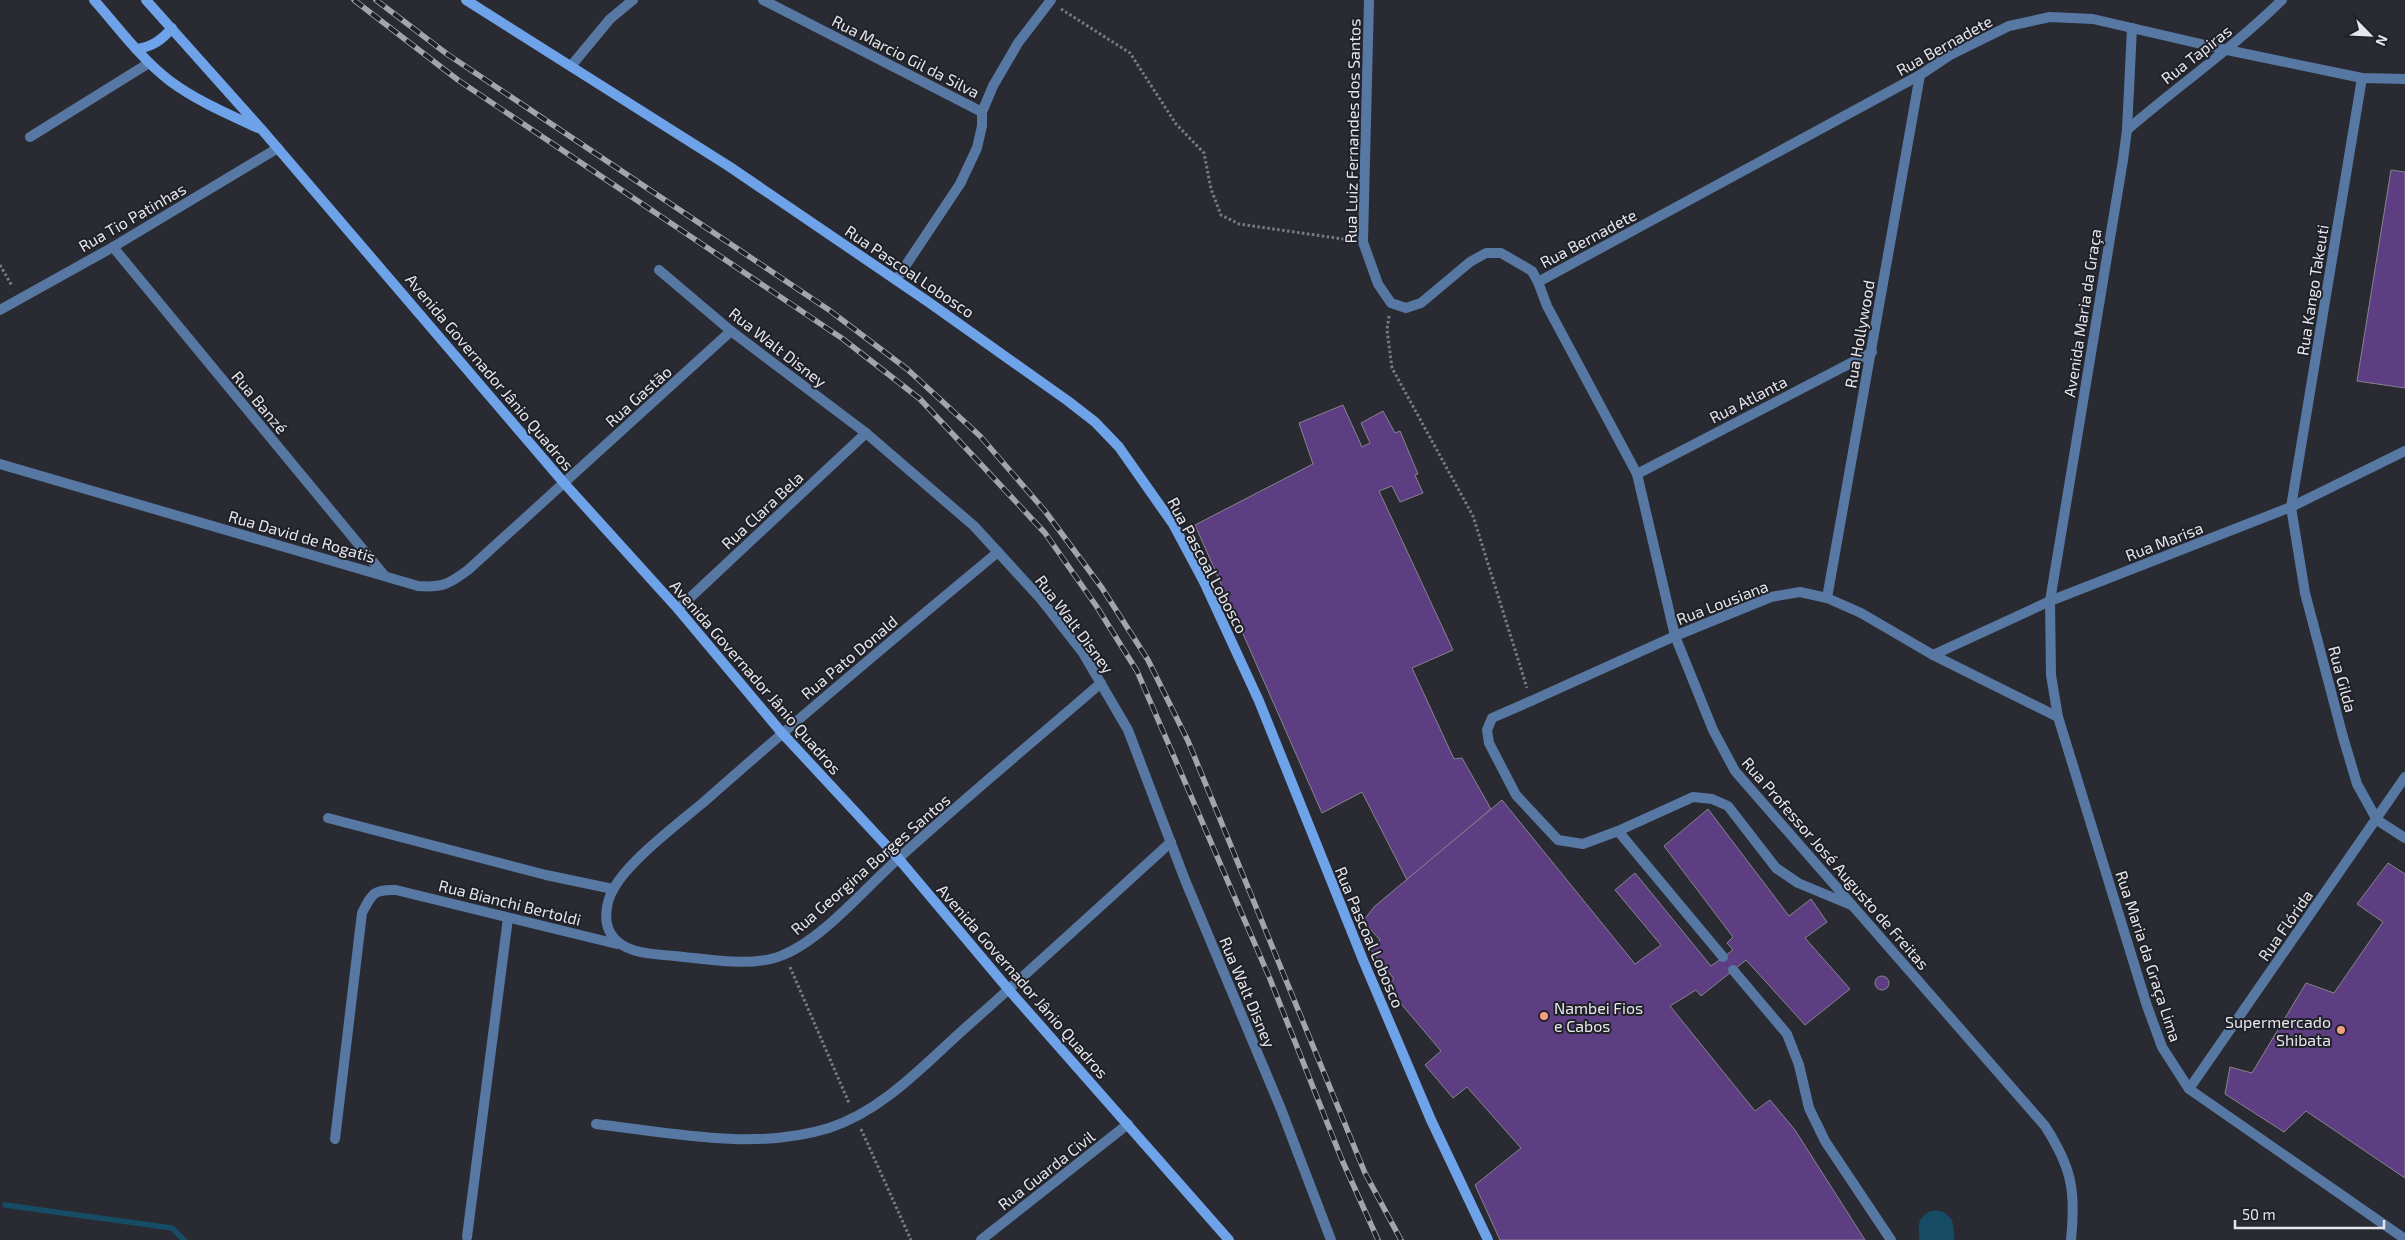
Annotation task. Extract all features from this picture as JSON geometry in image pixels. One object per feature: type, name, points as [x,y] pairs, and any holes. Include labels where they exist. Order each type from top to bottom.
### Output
[{"type":"main road","name":"Avenida Governador Jânio Quadros","points":[[94,0],[149,63],[170,81],[202,101],[263,131]]},
{"type":"main road","name":"Avenida Governador Jânio Quadros","points":[[146,0],[278,148],[564,483],[678,609],[782,732],[898,858],[1009,990],[1229,1240]]},
{"type":"main road","name":"Rua Pascoal Lobosco","points":[[466,0],[730,167],[896,280],[1033,375],[1095,422],[1120,447],[1174,524],[1204,582],[1259,701],[1366,969],[1431,1120],[1488,1240]]},
{"type":"main road","points":[[136,49],[154,44],[163,39],[172,28]]},
{"type":"street","points":[[571,66],[610,19],[633,0]]},
{"type":"street","name":"Rua Marcio Gil da Silva","points":[[763,0],[982,112]]},
{"type":"street","name":"Rua Luiz Fernandes dos Santos","points":[[1369,0],[1363,242],[1368,263],[1378,284],[1391,303]]},
{"type":"street","name":"Rua Tapiras","points":[[2127,130],[2195,73],[2227,50],[2282,0]]},
{"type":"street","points":[[896,280],[960,184],[976,148],[982,126],[982,112],[992,86],[1018,43],[1051,1]]},
{"type":"street","name":"Rua Bernadete","points":[[1538,282],[1920,75],[1950,54],[2009,26],[2050,18],[2093,19],[2227,50],[2362,78],[2405,79]]},
{"type":"street","name":"Avenida Maria da Graça","points":[[2050,601],[2127,130],[2132,28]]},
{"type":"street","points":[[30,137],[149,63]]},
{"type":"street","name":"Rua Hollywood","points":[[1827,598],[1920,75]]},
{"type":"street","name":"Rua Kango Takeuti","points":[[2292,507],[2362,78]]},
{"type":"street","name":"Rua Tio Patinhas","points":[[0,310],[113,247],[278,148]]},
{"type":"street","name":"Rua Banzé","points":[[113,247],[385,576]]},
{"type":"street","points":[[1391,303],[1406,308],[1421,303],[1470,262],[1486,254],[1502,253],[1517,261],[1532,271],[1538,282]]},
{"type":"street","name":"Rua Walt Disney","points":[[659,270],[731,331],[866,433],[974,526],[1040,598],[1083,653],[1128,730],[1171,842],[1281,1109],[1331,1240]]},
{"type":"street","name":"Rua Professor José Augusto de Freitas","points":[[1538,282],[1546,306],[1637,474],[1675,636],[1713,730],[1735,771],[2045,1126],[2062,1152],[2071,1180],[2073,1217],[2071,1240]]},
{"type":"street","name":"Rua Gastão","points":[[564,483],[731,331]]},
{"type":"street","name":"Rua Atlanta","points":[[1637,474],[1872,352]]},
{"type":"street","name":"Rua Clara Bela","points":[[678,609],[866,433]]},
{"type":"street","name":"Rua Marisa","points":[[1933,655],[2050,601],[2292,507],[2405,451]]},
{"type":"street","name":"Rua David de Rogatis","points":[[0,464],[418,586],[434,587],[449,584],[564,483]]},
{"type":"street","name":"Rua Gilda","points":[[2292,507],[2305,593],[2340,729],[2357,784],[2377,820],[2405,838]]},
{"type":"street","name":"Rua Pato Donald","points":[[613,889],[635,863],[782,732],[998,552]]},
{"type":"street","name":"Rua Lousiana","points":[[1851,905],[1798,883],[1776,868],[1728,806],[1712,799],[1693,797],[1618,831],[1583,844],[1558,840],[1516,795],[1488,743],[1487,730],[1492,718],[1675,636],[1771,597],[1800,592],[1827,598],[1861,613],[1933,655],[2058,717]]},
{"type":"street","name":"Rua Maria da Graça Lima","points":[[2050,601],[2051,675],[2058,717],[2147,1006],[2162,1047],[2189,1089],[2405,1239]]},
{"type":"street","name":"Rua Georgina Borges Santos","points":[[617,944],[645,953],[764,962],[804,944],[848,907],[898,858],[1102,683]]},
{"type":"street","name":"Rua Flórida","points":[[2189,1089],[2405,778]]},
{"type":"street","points":[[328,818],[546,875],[613,889],[606,910],[608,930],[617,944]]},
{"type":"street","points":[[1618,831],[1723,957]]},
{"type":"street","points":[[596,1124],[741,1140],[799,1134],[829,1128],[855,1117],[893,1092],[1009,990],[1171,842]]},
{"type":"street","name":"Rua Bianchi Bertoldi","points":[[335,1139],[362,913],[372,894],[382,889],[396,890],[617,944]]},
{"type":"street","points":[[467,1238],[508,918]]},
{"type":"street","points":[[1733,970],[1787,1034],[1799,1065],[1809,1108],[1825,1140],[1891,1240]]},
{"type":"street","name":"Rua Guarda Civil","points":[[982,1240],[1128,1124]]},
{"type":"path","points":[[1051,1],[1130,53],[1176,124],[1204,153],[1211,189],[1221,215],[1239,224],[1363,242]]},
{"type":"path","points":[[0,265],[20,299]]},
{"type":"path","points":[[1391,303],[1387,330],[1392,368],[1473,516],[1531,701]]},
{"type":"path","points":[[785,954],[855,1117],[911,1240]]},
{"type":"building","points":[[2391,170],[2405,172],[2405,388],[2357,381]]},
{"type":"building","points":[[1343,405],[1362,447],[1370,443],[1361,423],[1383,411],[1395,433],[1400,431],[1418,474],[1415,475],[1423,493],[1400,502],[1392,486],[1379,491],[1453,650],[1412,668],[1454,759],[1462,758],[1491,809],[1407,880],[1362,792],[1322,813],[1195,525],[1313,464],[1299,423]]},
{"type":"building","name":"Nambei Fios e Cabos","points":[[1502,800],[1635,964],[1661,945],[1615,890],[1635,873],[1711,966],[1733,950],[1727,943],[1733,937],[1664,846],[1708,809],[1789,916],[1811,899],[1827,922],[1805,938],[1850,989],[1805,1025],[1746,960],[1701,996],[1696,990],[1670,1006],[1755,1111],[1770,1100],[1795,1130],[1865,1240],[1500,1240],[1475,1185],[1521,1148],[1467,1087],[1453,1098],[1425,1065],[1441,1051],[1386,986],[1394,979],[1370,949],[1380,940],[1363,921],[1375,906]]},
{"type":"building","name":"Supermercado Shibata","points":[[2388,863],[2405,874],[2405,1178],[2306,1111],[2284,1132],[2225,1094],[2230,1067],[2252,1073],[2306,983],[2334,993],[2383,922],[2357,904]]},
{"type":"building","points":[[1879,976],[1885,976],[1889,983],[1885,990],[1879,990],[1875,986],[1875,980]]},
{"type":"waterway","points":[[5,1205],[172,1228],[184,1240]]},
{"type":"waterway","points":[[1936,1228],[1937,1240]]},
{"type":"railway","points":[[354,0],[458,80],[843,339],[920,399],[1045,533],[1097,607],[1137,671],[1270,979],[1342,1160],[1378,1240]]},
{"type":"railway","points":[[376,0],[447,54],[829,310],[907,369],[980,436],[1045,511],[1102,588],[1148,660],[1188,741],[1365,1173],[1401,1240]]},
{"type":"place","name":"Nambei Fios e Cabos","points":[[1544,1016]]},
{"type":"place","name":"Supermercado Shibata","points":[[2341,1030]]}]
